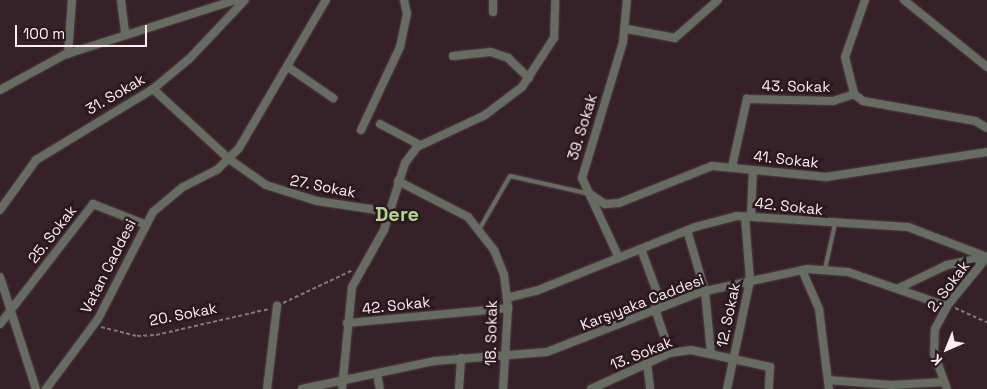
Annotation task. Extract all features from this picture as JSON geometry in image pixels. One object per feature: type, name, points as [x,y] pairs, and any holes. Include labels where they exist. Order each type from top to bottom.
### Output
[{"type":"street","points":[[68,54],[72,0]]},
{"type":"street","points":[[121,0],[125,36]]},
{"type":"street","name":"31. Sokak","points":[[0,210],[36,160],[153,89],[189,59],[245,0]]},
{"type":"street","name":"Vatan Caddesi","points":[[46,389],[94,325],[144,224],[167,199],[229,159],[288,67],[326,0]]},
{"type":"street","points":[[361,130],[400,47],[407,14],[404,0]]},
{"type":"street","points":[[493,0],[493,12]]},
{"type":"street","points":[[342,385],[352,286],[360,267],[384,230],[405,163],[420,144],[485,115],[530,78],[554,38],[555,0]]},
{"type":"street","name":"39. Sokak","points":[[619,258],[590,194],[583,168],[627,29],[626,0]]},
{"type":"street","points":[[627,29],[675,38],[718,0]]},
{"type":"street","points":[[865,0],[845,56],[854,94],[863,101],[975,121],[987,128]]},
{"type":"street","points":[[904,0],[987,66]]},
{"type":"street","points":[[0,90],[68,54],[231,1]]},
{"type":"street","points":[[453,56],[491,52],[508,58],[530,78]]},
{"type":"street","points":[[288,67],[333,98]]},
{"type":"street","name":"27. Sokak","points":[[153,89],[229,159],[285,194],[390,212]]},
{"type":"street","name":"43. Sokak","points":[[732,167],[747,99],[832,101],[854,94]]},
{"type":"street","points":[[380,124],[420,144]]},
{"type":"street","name":"41. Sokak","points":[[590,194],[605,204],[619,203],[697,170],[732,167],[826,177],[987,152]]},
{"type":"street","name":"12. Sokak","points":[[726,389],[750,280],[748,215],[753,170]]},
{"type":"street","name":"18. Sokak","points":[[398,181],[458,211],[480,228],[499,261],[508,308],[503,389]]},
{"type":"street","name":"25. Sokak","points":[[0,324],[93,204],[144,224]]},
{"type":"street","name":"42. Sokak","points":[[507,298],[536,291],[687,230],[748,215],[835,224],[908,227],[987,257]]},
{"type":"street","points":[[687,230],[705,291],[711,353]]},
{"type":"street","points":[[641,249],[658,295],[655,309],[670,353]]},
{"type":"street","name":"2. Sokak","points":[[899,288],[947,265],[987,257]]},
{"type":"street","name":"2. Sokak","points":[[946,385],[932,340],[947,306],[987,257]]},
{"type":"street","name":"Karşıyaka Caddesi","points":[[302,389],[342,385],[377,374],[461,358],[506,358],[563,348],[655,309],[705,291],[802,270],[825,269],[899,288],[947,306]]},
{"type":"street","points":[[802,270],[819,310],[829,389]]},
{"type":"street","points":[[0,277],[36,389]]},
{"type":"street","points":[[268,389],[277,306]]},
{"type":"street","name":"42. Sokak","points":[[347,323],[508,308]]},
{"type":"street","name":"13. Sokak","points":[[591,389],[670,353],[711,353],[770,367],[769,389]]},
{"type":"street","points":[[459,389],[461,358]]},
{"type":"street","points":[[647,363],[650,389]]},
{"type":"street","points":[[377,374],[380,389]]},
{"type":"street","points":[[828,380],[899,385],[946,385]]},
{"type":"lane","points":[[480,228],[510,176],[590,194]]},
{"type":"lane","points":[[825,269],[835,224]]},
{"type":"path","name":"20. Sokak","points":[[94,325],[130,335],[156,335],[277,306],[360,267]]},
{"type":"path","points":[[947,306],[987,322]]},
{"type":"district","name":"Dere","points":[[397,214]]}]
